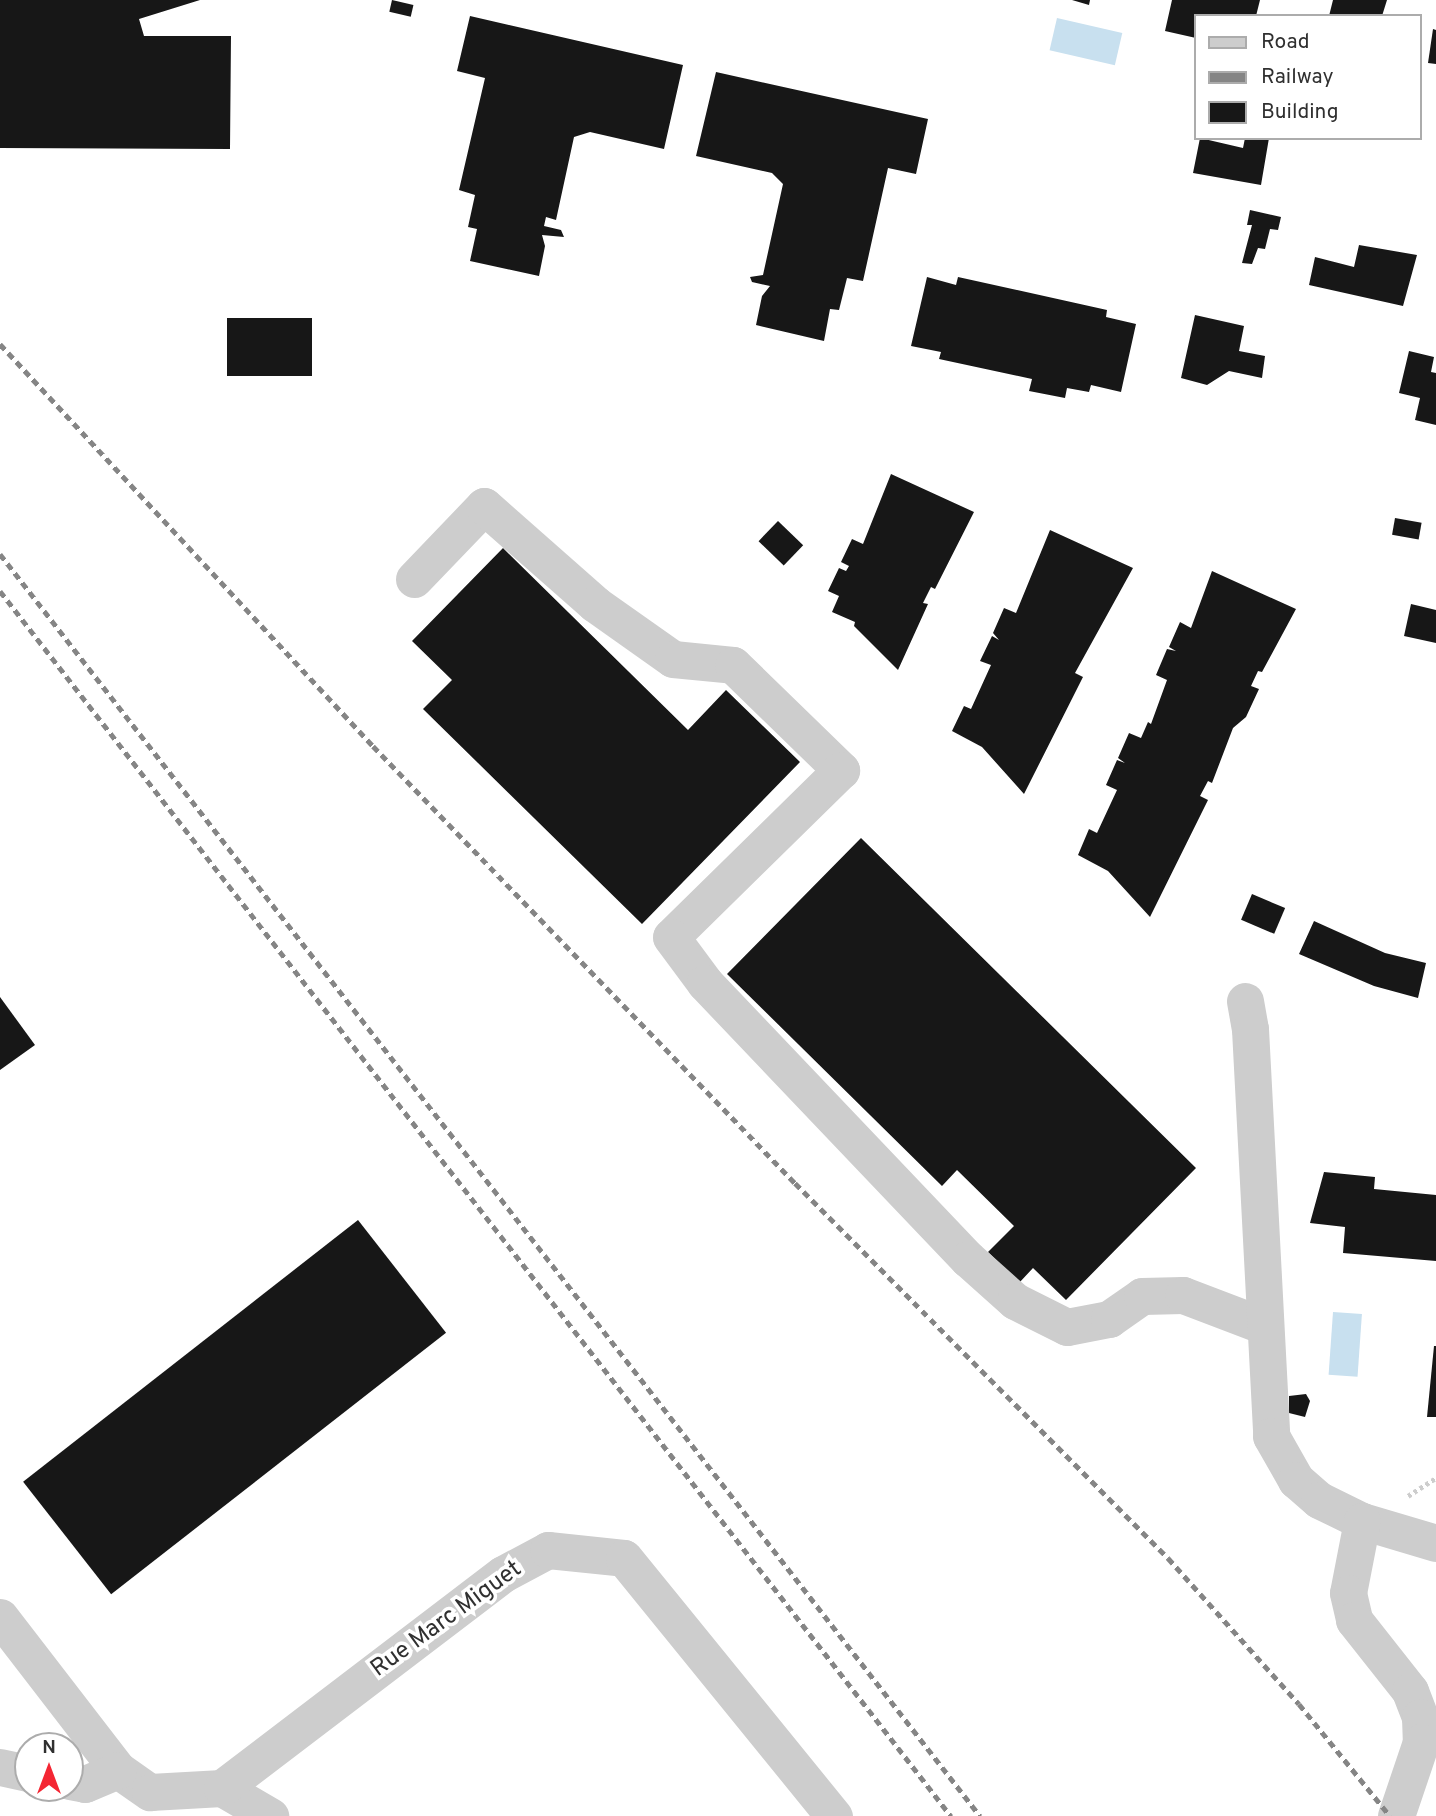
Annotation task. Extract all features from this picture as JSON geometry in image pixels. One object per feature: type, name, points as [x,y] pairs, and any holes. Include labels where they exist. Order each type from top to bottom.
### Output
[{"type":"street","points":[[414,579],[484,506],[595,604],[673,659],[733,665],[841,770],[671,937],[705,983],[968,1259],[1015,1301],[1067,1327],[1109,1319],[1142,1296],[1182,1295],[1262,1325]]},
{"type":"street","points":[[1245,1001],[1250,1029],[1262,1325],[1271,1436],[1280,1457],[1319,1500],[1362,1521],[1436,1543]]},
{"type":"street","points":[[1362,1521],[1348,1593],[1354,1620],[1410,1691],[1420,1717],[1421,1742],[1396,1816]]},
{"type":"street","name":"Rue Marc Miguet","points":[[222,1788],[503,1574],[548,1550],[624,1558],[834,1816]]},
{"type":"street","points":[[0,1617],[118,1770],[150,1793],[222,1788],[270,1816]]},
{"type":"street","points":[[84,1784],[118,1770]]},
{"type":"path","points":[[1404,1502],[1436,1478]]},
{"type":"water","points":[[1057,18],[1122,33],[1115,65],[1050,50]]},
{"type":"water","points":[[1333,1312],[1362,1314],[1358,1377],[1329,1375]]},
{"type":"building","points":[[0,0],[200,0],[139,19],[144,36],[231,36],[230,149],[0,148]]},
{"type":"building","points":[[392,0],[413,5],[411,17],[389,12]]},
{"type":"building","points":[[1072,0],[1090,0],[1089,5]]},
{"type":"building","points":[[1172,0],[1260,0],[1256,14],[1194,14],[1194,38],[1165,31]]},
{"type":"building","points":[[1333,0],[1387,0],[1383,14],[1330,14]]},
{"type":"building","points":[[470,16],[683,65],[664,149],[590,132],[574,137],[556,220],[546,217],[544,226],[561,230],[564,237],[542,235],[545,246],[539,276],[470,261],[477,229],[468,227],[475,195],[459,190],[485,78],[457,71]]},
{"type":"building","points":[[1433,29],[1436,30],[1436,64],[1428,63]]},
{"type":"building","points":[[716,72],[928,119],[916,174],[888,168],[863,281],[847,278],[839,310],[830,309],[824,341],[756,325],[762,296],[770,286],[752,282],[750,277],[763,275],[783,184],[772,173],[696,156]]},
{"type":"building","points":[[1200,140],[1243,148],[1245,140],[1269,140],[1261,185],[1193,173]]},
{"type":"building","points":[[1250,210],[1281,217],[1278,230],[1270,229],[1265,249],[1258,248],[1252,264],[1242,263],[1252,225],[1247,225]]},
{"type":"building","points":[[1359,245],[1417,255],[1403,306],[1309,285],[1315,257],[1354,267]]},
{"type":"building","points":[[927,277],[956,285],[958,277],[1107,310],[1106,317],[1136,324],[1121,392],[1091,385],[1089,392],[1067,388],[1065,398],[1029,391],[1032,379],[939,359],[941,352],[911,346]]},
{"type":"building","points":[[1195,315],[1244,326],[1239,351],[1265,356],[1262,378],[1229,371],[1207,385],[1181,378]]},
{"type":"building","points":[[227,318],[312,318],[312,376],[227,376]]},
{"type":"building","points":[[1409,351],[1434,357],[1431,372],[1436,373],[1436,425],[1415,420],[1420,398],[1399,393]]},
{"type":"building","points":[[891,474],[974,512],[935,589],[931,587],[923,603],[928,604],[898,670],[854,626],[855,622],[832,612],[839,596],[828,591],[839,568],[846,571],[849,566],[841,562],[852,539],[863,544]]},
{"type":"building","points":[[1395,518],[1422,523],[1419,539],[1392,535]]},
{"type":"building","points":[[778,521],[803,545],[784,565],[759,541]]},
{"type":"building","points":[[1050,530],[1133,568],[1075,673],[1083,677],[1024,794],[982,747],[952,731],[964,706],[971,709],[991,665],[980,661],[992,636],[999,640],[993,633],[1004,608],[1016,613]]},
{"type":"building","points":[[503,548],[688,730],[726,690],[800,762],[642,924],[423,709],[452,680],[412,641]]},
{"type":"building","points":[[1212,571],[1296,609],[1262,672],[1258,671],[1251,686],[1259,689],[1246,717],[1233,728],[1212,783],[1208,781],[1200,796],[1208,800],[1150,917],[1108,871],[1078,855],[1089,829],[1097,833],[1117,790],[1106,785],[1117,760],[1125,763],[1118,758],[1129,733],[1141,738],[1148,722],[1151,724],[1167,680],[1156,675],[1167,649],[1176,651],[1169,647],[1180,622],[1191,628]]},
{"type":"building","points":[[1411,604],[1436,610],[1436,643],[1404,636]]},
{"type":"building","points":[[861,838],[1196,1168],[1066,1300],[1033,1268],[1019,1283],[988,1252],[1014,1226],[957,1170],[942,1186],[727,974]]},
{"type":"building","points":[[1252,894],[1285,908],[1274,934],[1241,920]]},
{"type":"building","points":[[1314,921],[1385,953],[1426,963],[1418,998],[1374,986],[1299,954]]},
{"type":"building","points":[[0,997],[35,1045],[0,1070]]},
{"type":"building","points":[[1324,1172],[1375,1177],[1374,1189],[1436,1195],[1436,1261],[1343,1253],[1345,1227],[1310,1223]]},
{"type":"building","points":[[358,1220],[446,1333],[111,1594],[23,1482]]},
{"type":"building","points":[[1434,1346],[1436,1417],[1427,1417]]},
{"type":"building","points":[[1306,1394],[1310,1401],[1305,1417],[1289,1413],[1289,1396]]},
{"type":"railway","points":[[0,344],[373,746],[795,1183],[1168,1558],[1299,1704],[1390,1816]]},
{"type":"railway","points":[[0,554],[980,1816]]},
{"type":"railway","points":[[0,591],[951,1816]]}]
